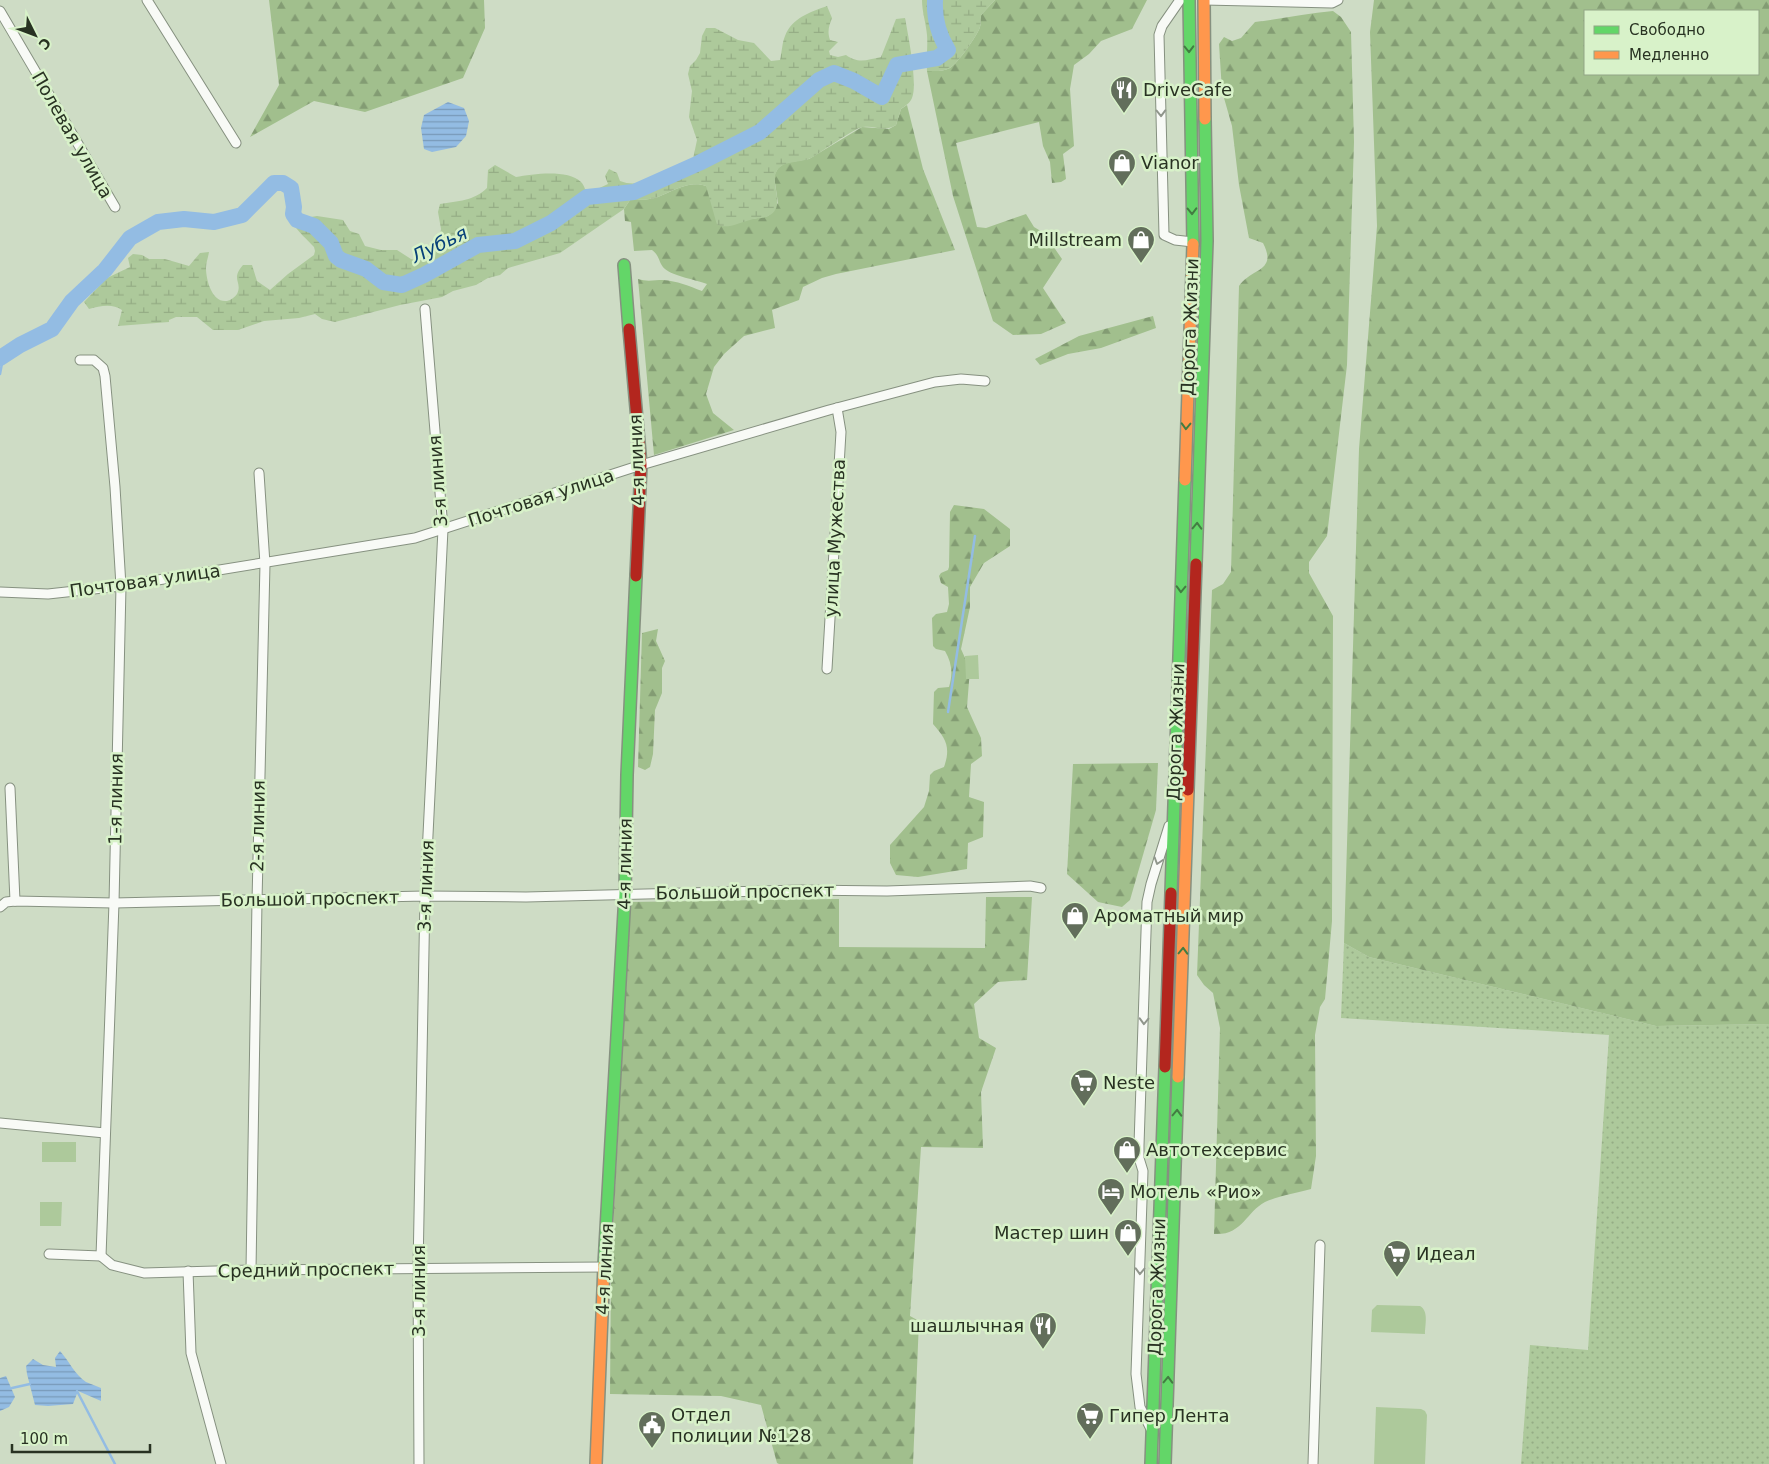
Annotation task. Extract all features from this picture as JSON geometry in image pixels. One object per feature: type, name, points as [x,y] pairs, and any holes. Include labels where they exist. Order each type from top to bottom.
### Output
[{"type":"main road","name":"Дорога Жизни","points":[[1150,1464],[1193,242],[1189,0]]},
{"type":"main road","name":"Дорога Жизни","points":[[1165,1464],[1207,241],[1204,0]]},
{"type":"main road","name":"4-я линия","points":[[596,1464],[604,1267],[625,894],[627,775],[641,465],[624,265]]},
{"type":"street","points":[[146,0],[236,143]]},
{"type":"street","points":[[1180,0],[1162,26],[1159,35],[1164,235],[1175,240],[1193,242]]},
{"type":"street","points":[[1204,0],[1332,3],[1338,0]]},
{"type":"street","name":"Полевая улица","points":[[0,11],[115,207]]},
{"type":"street","name":"3-я линия","points":[[419,1464],[418,1268],[425,896],[443,529],[425,309]]},
{"type":"street","name":"1-я линия","points":[[80,360],[94,360],[103,368],[105,376],[121,586],[114,903],[101,1256]]},
{"type":"street","name":"Почтовая улица","points":[[0,592],[48,594],[121,586],[265,564],[414,538],[641,465],[837,408],[935,382],[961,379],[985,381]]},
{"type":"street","name":"улица Мужества","points":[[827,669],[841,432],[837,408]]},
{"type":"street","name":"2-я линия","points":[[251,1270],[256,901],[265,564],[259,473]]},
{"type":"street","points":[[10,788],[16,901]]},
{"type":"street","points":[[1152,1430],[1140,1407],[1136,1374],[1143,1171],[1139,1158],[1139,1145],[1148,902],[1151,884],[1173,814]]},
{"type":"street","name":"Большой проспект","points":[[0,906],[6,902],[16,901],[114,903],[425,896],[526,897],[801,890],[886,891],[1030,886],[1041,888]]},
{"type":"street","points":[[0,1123],[105,1133]]},
{"type":"street","points":[[1313,1464],[1320,1245]]},
{"type":"street","points":[[49,1254],[101,1256]]},
{"type":"street","name":"Средний проспект","points":[[101,1256],[112,1264],[144,1272],[604,1267]]},
{"type":"street","points":[[188,1271],[191,1353],[222,1464]]},
{"type":"green space","points":[[269,0],[484,0],[485,28],[463,78],[365,112],[314,101],[250,137],[279,85]]},
{"type":"green space","points":[[922,0],[995,0],[981,15],[980,27],[971,43],[958,61],[950,68],[939,71],[927,71],[927,35]]},
{"type":"green space","points":[[995,0],[1147,0],[1132,29],[1101,41],[1089,54],[1074,65],[1070,89],[1074,146],[1063,154],[1066,179],[1061,182],[1052,183],[1050,162],[1043,146],[1039,122],[956,143],[977,227],[986,228],[1026,214],[1034,227],[1044,233],[1062,259],[1043,288],[1066,323],[1041,334],[1013,335],[993,321],[953,196],[927,71],[944,70],[950,68],[958,61],[978,31],[981,15]]},
{"type":"green space","points":[[1374,0],[1769,0],[1769,1024],[1656,1026],[1369,957],[1344,943],[1359,449],[1377,226],[1370,32]]},
{"type":"green space","points":[[827,6],[832,18],[829,29],[830,40],[838,42],[829,51],[830,55],[838,57],[846,55],[855,60],[881,57],[896,19],[905,18],[914,82],[912,98],[901,109],[896,125],[883,129],[859,128],[811,158],[782,165],[776,173],[775,180],[777,206],[774,212],[766,217],[730,226],[717,225],[706,186],[688,185],[655,198],[630,200],[624,209],[560,253],[508,268],[500,275],[488,278],[476,285],[453,291],[442,297],[400,305],[335,322],[322,319],[315,314],[299,318],[264,321],[238,330],[213,330],[197,317],[176,317],[169,320],[169,322],[118,326],[122,310],[110,306],[89,309],[84,302],[107,278],[130,267],[128,258],[133,254],[142,255],[149,259],[165,259],[189,266],[200,253],[209,252],[206,266],[207,278],[214,295],[222,301],[230,300],[237,294],[239,287],[237,274],[243,265],[252,265],[257,281],[270,290],[314,255],[315,251],[314,247],[293,223],[290,217],[289,204],[296,205],[298,214],[305,218],[317,216],[343,220],[350,231],[359,234],[365,246],[381,250],[397,250],[411,259],[419,261],[434,254],[438,246],[441,229],[438,212],[440,204],[477,196],[487,188],[488,170],[495,165],[516,177],[550,173],[568,175],[581,182],[585,189],[593,191],[608,184],[605,176],[609,169],[617,173],[620,181],[627,183],[649,180],[693,159],[697,140],[689,117],[692,91],[688,74],[690,66],[700,53],[702,36],[706,28],[715,28],[738,40],[754,43],[771,61],[780,60],[784,39],[792,25],[808,13]]},
{"type":"green space","points":[[1333,11],[1341,17],[1351,32],[1354,142],[1347,365],[1327,536],[1309,562],[1309,573],[1333,616],[1332,921],[1325,999],[1320,1007],[1315,1035],[1316,1156],[1311,1189],[1265,1202],[1231,1231],[1223,1234],[1214,1234],[1220,1028],[1213,993],[1197,975],[1212,590],[1223,584],[1231,572],[1239,286],[1244,280],[1261,269],[1267,259],[1267,252],[1263,243],[1249,238],[1239,185],[1232,126],[1222,91],[1219,44],[1224,37],[1232,41],[1241,38],[1255,22]]},
{"type":"green space","points":[[907,105],[923,169],[955,250],[836,274],[803,287],[799,300],[772,310],[775,328],[744,336],[724,354],[714,367],[706,394],[713,413],[734,430],[654,455],[638,279],[673,281],[702,291],[707,284],[679,276],[665,269],[652,250],[634,251],[631,222],[625,221],[624,209],[630,200],[655,198],[694,184],[706,186],[752,219],[768,216],[778,203],[774,176],[778,168],[785,163],[809,159],[862,127],[889,129],[896,125],[901,109]]},
{"type":"green space","points":[[1153,316],[1156,328],[1101,348],[1068,354],[1040,365],[1035,359],[1079,336]]},
{"type":"green space","points":[[954,505],[984,509],[1010,529],[1010,546],[984,563],[970,587],[970,607],[961,649],[970,669],[967,707],[981,738],[982,756],[971,764],[969,797],[984,802],[983,837],[968,843],[967,869],[918,877],[896,875],[890,863],[890,845],[924,807],[929,791],[930,775],[944,767],[947,754],[944,739],[933,724],[934,692],[938,688],[949,687],[951,669],[945,651],[936,649],[933,646],[932,618],[936,614],[947,612],[949,604],[948,587],[941,583],[939,576],[948,570],[949,567],[950,512]]},
{"type":"green space","points":[[658,629],[656,641],[665,661],[662,668],[662,693],[655,710],[653,754],[650,767],[645,770],[638,767],[642,633]]},
{"type":"green space","points":[[978,655],[979,679],[966,679],[965,656]]},
{"type":"green space","points":[[1158,763],[1156,810],[1130,900],[1122,907],[1098,902],[1067,874],[1073,764]]},
{"type":"green space","points":[[986,897],[1032,897],[1027,980],[998,982],[974,1004],[979,1038],[996,1048],[981,1092],[983,1148],[921,1147],[910,1316],[919,1321],[913,1464],[779,1464],[777,1463],[761,1405],[721,1396],[610,1394],[611,1268],[630,902],[839,899],[839,947],[985,948]]},
{"type":"green space","points":[[1344,943],[1369,957],[1656,1026],[1769,1024],[1769,1464],[1521,1464],[1530,1345],[1588,1350],[1609,1035],[1341,1018]]},
{"type":"green space","points":[[42,1142],[76,1142],[76,1162],[42,1162]]},
{"type":"green space","points":[[40,1202],[62,1202],[61,1226],[40,1226]]},
{"type":"green space","points":[[1377,1305],[1420,1306],[1426,1315],[1425,1334],[1371,1332],[1372,1310]]},
{"type":"green space","points":[[1376,1407],[1421,1409],[1425,1411],[1427,1415],[1425,1464],[1374,1464]]},
{"type":"water","points":[[448,102],[464,108],[469,121],[466,136],[456,147],[432,152],[424,149],[421,128],[424,115]]},
{"type":"water","points":[[60,1351],[82,1379],[101,1388],[101,1401],[78,1391],[73,1404],[35,1405],[26,1366],[33,1359],[43,1365],[56,1367],[55,1358]]},
{"type":"water","points":[[6,1376],[15,1397],[9,1407],[0,1411],[0,1378]]},
{"type":"waterway","name":"Лубья","points":[[0,358],[20,345],[52,329],[72,301],[105,270],[130,238],[158,222],[184,219],[214,222],[242,215],[274,183],[283,183],[291,188],[294,207],[293,214],[297,220],[314,226],[331,243],[336,256],[341,260],[366,269],[383,282],[402,285],[478,245],[515,241],[551,223],[587,197],[634,192],[699,163],[760,132],[819,80],[834,73],[854,81],[882,97],[897,65],[937,58],[948,50],[937,26],[935,0]]},
{"type":"waterway","points":[[0,374],[3,358]]},
{"type":"waterway","points":[[948,712],[975,536]]},
{"type":"waterway","points":[[12,1388],[30,1384]]},
{"type":"waterway","points":[[77,1391],[115,1464]]},
{"type":"traffic: fast","points":[[1189,0],[1193,244]]},
{"type":"traffic: fast","points":[[1196,564],[1207,241],[1205,119]]},
{"type":"traffic: fast","points":[[624,265],[629,329]]},
{"type":"traffic: fast","points":[[1171,893],[1185,480]]},
{"type":"traffic: fast","points":[[604,1265],[625,894],[627,775],[636,576]]},
{"type":"traffic: fast","points":[[1151,1464],[1165,1067]]},
{"type":"traffic: fast","points":[[1165,1464],[1178,1077]]},
{"type":"traffic: slow","points":[[1204,0],[1205,119]]},
{"type":"traffic: slow","points":[[1185,480],[1193,244]]},
{"type":"traffic: slow","points":[[1178,1077],[1188,790]]},
{"type":"traffic: slow","points":[[596,1464],[604,1265]]},
{"type":"traffic: jam","points":[[629,329],[641,465],[636,576]]},
{"type":"traffic: jam","points":[[1188,790],[1196,564]]},
{"type":"traffic: jam","points":[[1165,1067],[1171,893]]},
{"type":"place","name":"DriveCafe","points":[[1124,114]]},
{"type":"place","name":"Vianor","points":[[1122,187]]},
{"type":"place","name":"Millstream","points":[[1141,264]]},
{"type":"place","name":"Ароматный мир","points":[[1075,940]]},
{"type":"place","name":"Neste","points":[[1084,1107]]},
{"type":"place","name":"Автотехсервис","points":[[1127,1174]]},
{"type":"place","name":"Мотель «Рио»","points":[[1111,1216]]},
{"type":"place","name":"Мастер шин","points":[[1128,1257]]},
{"type":"place","name":"Идеал","points":[[1397,1278]]},
{"type":"place","name":"шашлычная","points":[[1043,1350]]},
{"type":"place","name":"Гипер Лента","points":[[1090,1440]]},
{"type":"place","name":"Отдел полиции №128","points":[[652,1449]]}]
